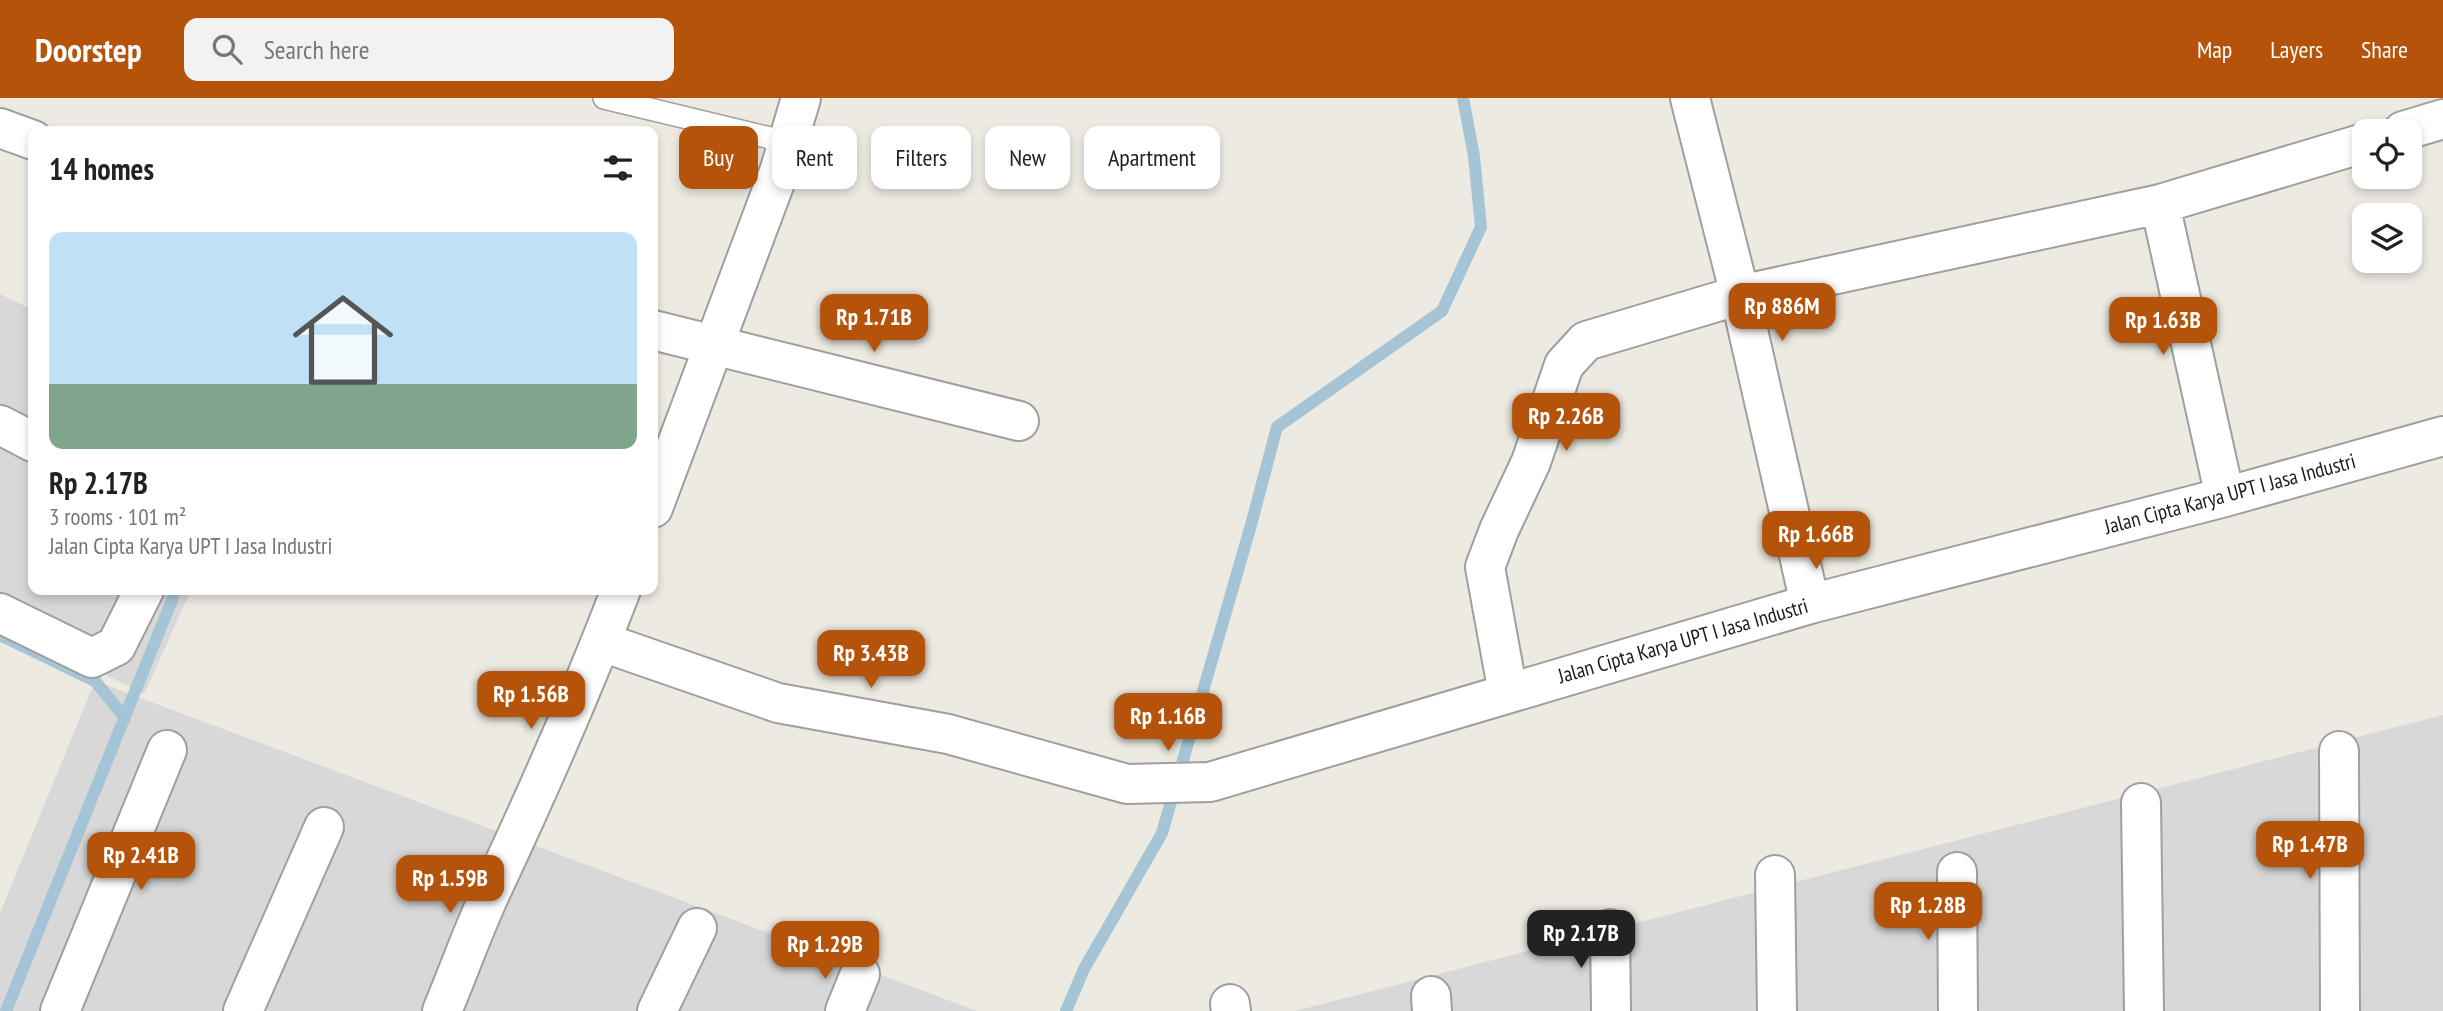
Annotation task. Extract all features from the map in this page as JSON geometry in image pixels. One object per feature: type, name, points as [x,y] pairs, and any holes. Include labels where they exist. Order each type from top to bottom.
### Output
[{"type":"street","points":[[792,126],[801,98]]},
{"type":"street","points":[[1690,98],[1740,295],[1810,604]]},
{"type":"street","points":[[2422,125],[2443,119]]},
{"type":"street","points":[[0,128],[28,138]]},
{"type":"street","points":[[1508,693],[1485,567],[1531,462],[1564,365],[1586,341],[1740,295],[2160,204],[2352,147]]},
{"type":"street","points":[[658,495],[772,184]]},
{"type":"street","points":[[2160,204],[2225,497]]},
{"type":"street","points":[[658,331],[1019,421]]},
{"type":"street","points":[[0,425],[28,439]]},
{"type":"street","name":"Jalan Cipta Karya UPT I Jasa Industri","points":[[601,642],[778,703],[948,734],[1127,784],[1210,782],[1810,604],[2225,497],[2443,436]]},
{"type":"street","points":[[0,613],[92,658],[117,646],[142,595]]},
{"type":"street","points":[[442,1011],[619,595]]},
{"type":"street","points":[[60,1011],[167,750]]},
{"type":"street","points":[[2339,751],[2340,1011]]},
{"type":"street","points":[[2141,803],[2144,1011]]},
{"type":"street","points":[[243,1011],[324,827]]},
{"type":"street","points":[[1957,872],[1958,1011]]},
{"type":"street","points":[[1775,875],[1777,1011]]},
{"type":"street","points":[[657,1011],[697,928]]},
{"type":"street","points":[[1610,929],[1611,1011]]},
{"type":"street","points":[[845,1011],[860,974]]},
{"type":"lane","points":[[604,98],[772,138]]},
{"type":"shaded area","points":[[0,294],[28,308],[28,595],[189,595],[144,694],[0,622]]},
{"type":"shaded area","points":[[95,681],[977,1011],[0,1011],[0,913]]},
{"type":"shaded area","points":[[2443,715],[2443,1011],[1295,1011]]},
{"type":"waterway","points":[[1066,1011],[1084,969],[1162,833],[1277,427],[1442,311],[1481,227],[1474,156],[1463,98]]},
{"type":"waterway","points":[[6,1011],[174,595]]},
{"type":"waterway","points":[[0,635],[95,681],[125,718]]}]
